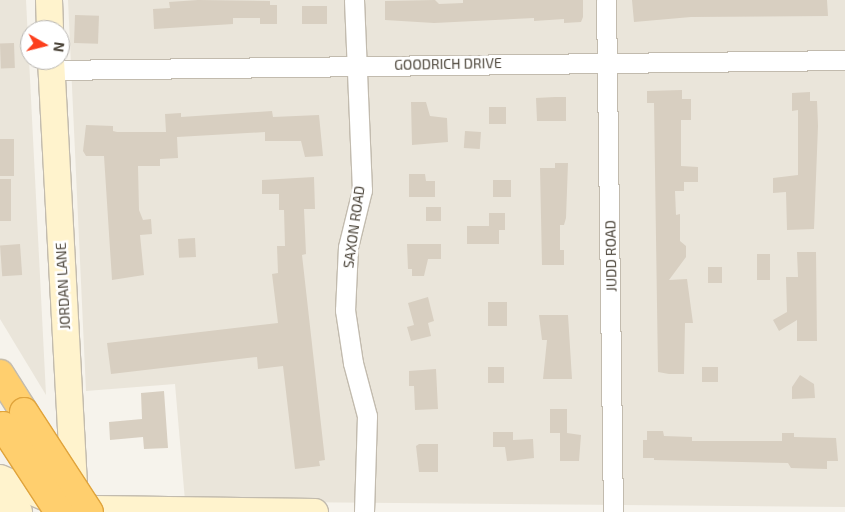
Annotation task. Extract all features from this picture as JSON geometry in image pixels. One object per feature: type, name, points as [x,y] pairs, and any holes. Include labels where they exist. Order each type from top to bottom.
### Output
[{"type":"highway","points":[[0,374],[9,419],[75,511]]},
{"type":"main road","points":[[49,0],[50,20]]},
{"type":"main road","name":"JORDAN LANE","points":[[52,70],[75,511]]},
{"type":"main road","points":[[0,465],[24,458],[41,445],[56,428],[70,401]]},
{"type":"main road","points":[[0,478],[75,511],[314,512]]},
{"type":"main road","points":[[0,503],[19,512]]},
{"type":"street","name":"SAXON ROAD","points":[[354,0],[354,66],[362,190],[348,248],[345,310],[353,363],[367,416],[364,512]]},
{"type":"street","name":"JUDD ROAD","points":[[606,0],[613,512]]},
{"type":"street","name":"GOODRICH DRIVE","points":[[70,65],[354,66],[607,60],[845,60]]},
{"type":"shaded area","points":[[0,0],[26,0],[27,20],[20,20],[20,70],[30,70],[46,395],[0,319]]},
{"type":"shaded area","points":[[68,0],[845,0],[845,507],[185,501],[175,384],[86,391]]},
{"type":"building","points":[[198,0],[270,1],[270,5],[277,5],[277,24],[260,24],[260,18],[233,18],[233,24],[154,29],[153,9],[170,8],[169,2]]},
{"type":"building","points":[[435,0],[439,4],[463,3],[463,0],[583,0],[583,17],[581,22],[564,23],[564,19],[534,21],[534,18],[434,23],[385,20],[385,1]]},
{"type":"building","points":[[632,0],[827,0],[828,16],[691,17],[634,22]]},
{"type":"building","points":[[302,6],[327,6],[327,24],[302,24]]},
{"type":"building","points":[[75,15],[99,16],[98,44],[74,43]]},
{"type":"building","points":[[0,43],[14,43],[15,68],[1,68]]},
{"type":"building","points":[[682,90],[682,99],[691,99],[691,120],[681,120],[681,166],[698,167],[698,182],[684,182],[684,191],[675,191],[676,215],[680,214],[680,241],[686,246],[686,257],[669,280],[687,279],[693,323],[685,323],[684,374],[669,374],[658,372],[654,103],[647,103],[647,91]]},
{"type":"building","points":[[810,92],[810,101],[817,101],[818,126],[814,229],[787,230],[786,192],[773,193],[773,178],[798,175],[798,110],[792,111],[792,93]]},
{"type":"building","points":[[566,97],[566,121],[537,121],[536,98]]},
{"type":"building","points":[[411,102],[426,102],[430,116],[447,118],[448,142],[412,145]]},
{"type":"building","points":[[489,107],[506,107],[506,124],[489,124]]},
{"type":"building","points":[[272,111],[273,117],[319,115],[323,156],[305,157],[301,141],[265,141],[265,132],[177,137],[178,158],[160,159],[160,166],[138,166],[139,210],[143,220],[151,219],[152,234],[140,235],[144,275],[112,280],[104,156],[86,156],[83,151],[86,125],[113,126],[113,131],[117,132],[166,132],[165,114],[181,113],[181,117]]},
{"type":"building","points":[[465,131],[481,132],[480,149],[464,148]]},
{"type":"building","points":[[0,139],[14,139],[14,176],[0,176]]},
{"type":"building","points":[[555,163],[568,163],[566,218],[564,225],[560,225],[560,250],[564,250],[564,265],[542,265],[540,168],[555,168]]},
{"type":"building","points":[[409,174],[425,174],[426,181],[435,181],[435,197],[409,197]]},
{"type":"building","points":[[314,177],[315,209],[304,209],[306,254],[302,255],[325,460],[319,461],[320,466],[295,469],[283,366],[258,369],[257,357],[111,374],[107,343],[278,323],[272,274],[278,273],[277,246],[285,246],[284,210],[279,210],[279,194],[262,194],[262,180]]},
{"type":"building","points":[[0,179],[11,179],[11,221],[0,221]]},
{"type":"building","points":[[493,180],[511,180],[511,197],[493,197]]},
{"type":"building","points":[[426,207],[441,207],[441,221],[426,221]]},
{"type":"building","points":[[489,213],[505,213],[505,230],[499,230],[499,244],[467,244],[467,226],[489,226]]},
{"type":"building","points":[[195,238],[196,257],[179,258],[178,239]]},
{"type":"building","points":[[20,244],[22,275],[2,276],[0,245]]},
{"type":"building","points":[[407,244],[441,244],[441,259],[428,259],[424,276],[412,276],[412,269],[408,269]]},
{"type":"building","points":[[797,252],[816,252],[817,341],[797,341],[797,320],[779,331],[773,320],[787,312],[786,277],[798,277]]},
{"type":"building","points":[[757,254],[770,254],[770,280],[757,280]]},
{"type":"building","points":[[708,267],[722,267],[722,283],[708,283]]},
{"type":"building","points":[[428,297],[434,321],[428,323],[431,336],[411,341],[407,327],[414,325],[408,303]]},
{"type":"building","points":[[488,302],[507,302],[507,326],[488,326]]},
{"type":"building","points":[[539,315],[568,315],[572,379],[543,379],[547,340],[542,340]]},
{"type":"building","points":[[488,367],[504,367],[504,383],[488,383]]},
{"type":"building","points":[[702,367],[718,367],[718,382],[702,382]]},
{"type":"building","points":[[436,369],[438,409],[415,410],[414,386],[409,386],[409,371]]},
{"type":"building","points":[[800,375],[814,384],[815,398],[792,399],[792,387]]},
{"type":"building","points":[[164,391],[168,448],[144,449],[143,437],[110,440],[109,422],[142,419],[141,393]]},
{"type":"building","points":[[550,409],[567,409],[567,433],[581,435],[579,461],[560,461],[560,433],[550,433]]},
{"type":"building","points":[[647,431],[663,431],[664,436],[692,437],[692,441],[782,441],[782,433],[794,433],[794,437],[836,438],[838,461],[827,461],[827,469],[791,468],[788,463],[654,460],[654,458],[643,458],[643,440],[647,440]]},
{"type":"building","points":[[493,432],[513,432],[513,440],[533,439],[534,458],[507,461],[505,447],[493,447]]},
{"type":"building","points":[[419,444],[438,444],[438,472],[419,472],[416,446]]}]
